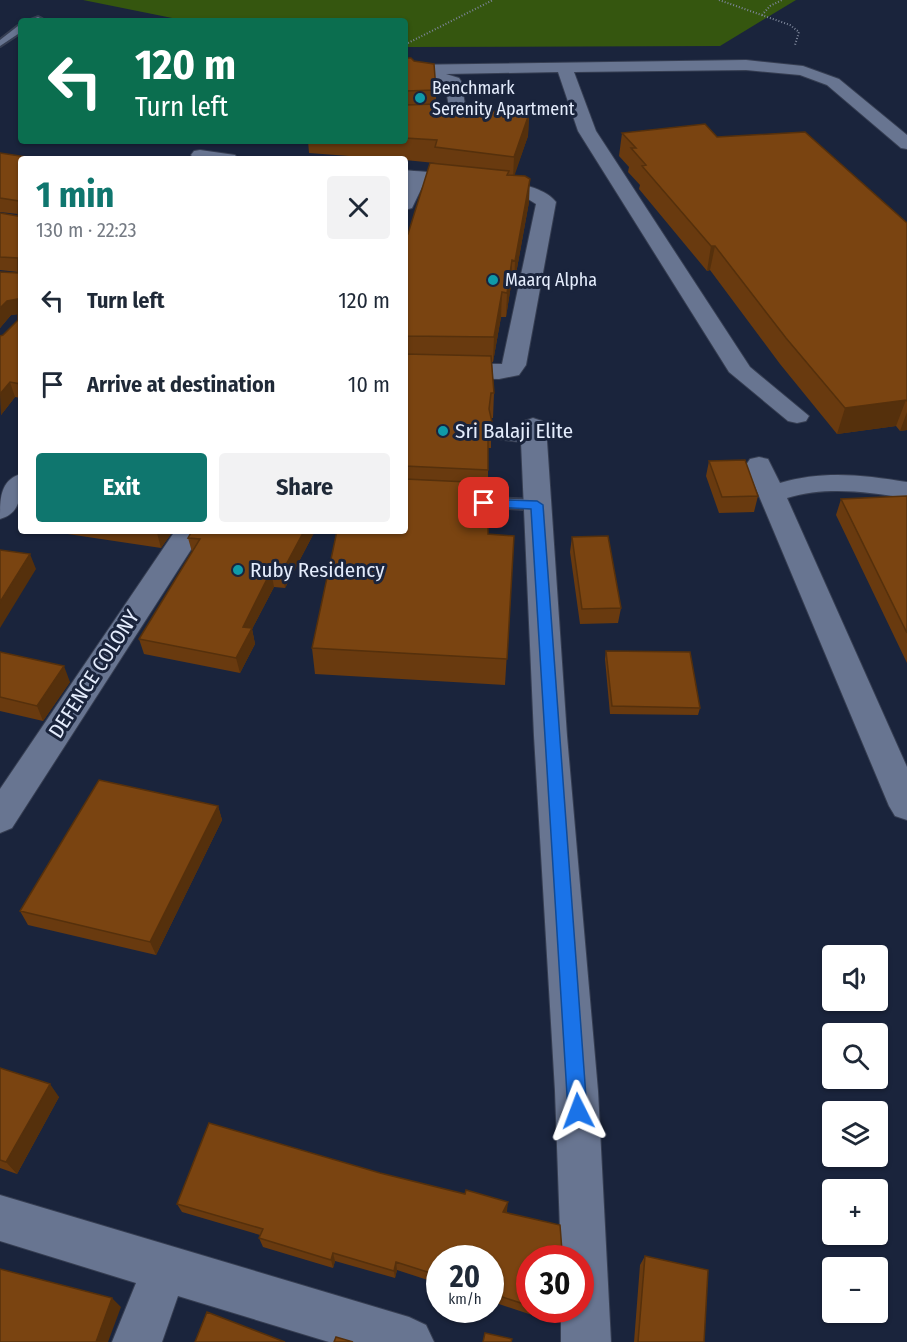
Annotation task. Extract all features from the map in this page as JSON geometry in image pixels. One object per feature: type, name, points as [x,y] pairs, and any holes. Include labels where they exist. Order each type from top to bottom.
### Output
[{"type":"street","points":[[564,67],[587,131],[741,372],[797,416]]},
{"type":"street","points":[[408,70],[769,67],[803,71],[833,82],[907,144]]},
{"type":"street","points":[[408,77],[439,77],[453,81],[459,113],[454,118],[408,120]]},
{"type":"street","points":[[198,156],[212,144]]},
{"type":"street","points":[[408,192],[412,176],[508,186],[526,190],[546,202],[514,365],[511,370],[499,372],[408,370]]},
{"type":"street","points":[[523,431],[537,505],[574,1054],[585,1248],[586,1342]]},
{"type":"street","points":[[759,465],[907,806]]},
{"type":"street","points":[[772,494],[805,484],[856,482],[907,490]]},
{"type":"street","points":[[0,510],[18,486]]},
{"type":"street","name":"DEFENCE COLONY","points":[[0,818],[191,540]]},
{"type":"street","points":[[0,1218],[409,1342]]},
{"type":"street","points":[[136,1342],[165,1268]]},
{"type":"lane","points":[[0,44],[18,30]]},
{"type":"lane","points":[[449,501],[537,505]]},
{"type":"path","points":[[408,43],[493,0]]},
{"type":"path","points":[[719,0],[740,9],[789,23],[799,32],[797,43],[769,67]]},
{"type":"path","points":[[762,15],[765,10],[783,0]]},
{"type":"green space","points":[[83,0],[796,0],[720,46],[408,47],[408,18],[172,18]]},
{"type":"building","points":[[408,58],[434,64],[436,90],[408,91]]},
{"type":"building","points":[[437,104],[437,107],[529,114],[514,157],[435,147],[437,140],[408,138],[408,105]]},
{"type":"building","points":[[705,124],[717,137],[805,132],[907,223],[907,401],[845,408],[786,338],[715,246],[711,246],[642,166],[646,165],[631,148],[636,148],[622,133]]},
{"type":"building","points":[[0,153],[20,156],[18,156],[18,201],[0,198]]},
{"type":"building","points":[[430,163],[509,171],[507,175],[525,176],[530,179],[515,261],[512,260],[507,293],[502,292],[494,337],[408,336],[408,234]]},
{"type":"building","points":[[0,213],[18,216],[18,258],[0,257]]},
{"type":"building","points":[[0,272],[18,273],[18,299],[7,301],[0,308]]},
{"type":"building","points":[[18,320],[18,383],[10,382],[0,394],[0,336]]},
{"type":"building","name":"Sri Balaji Elite","points":[[408,354],[491,356],[494,393],[491,393],[489,409],[492,422],[488,422],[488,470],[408,466]]},
{"type":"building","points":[[745,460],[758,496],[722,497],[709,461]]},
{"type":"building","points":[[408,479],[488,483],[488,534],[514,536],[507,659],[312,648],[336,534],[408,534]]},
{"type":"building","points":[[907,496],[907,633],[841,499]]},
{"type":"building","points":[[190,534],[302,534],[282,572],[271,571],[243,627],[252,628],[236,658],[139,639],[200,539],[188,538]]},
{"type":"building","points":[[608,536],[621,608],[582,609],[572,537]]},
{"type":"building","points":[[0,550],[30,554],[0,602]]},
{"type":"building","points":[[606,651],[690,652],[700,708],[612,706]]},
{"type":"building","points":[[0,652],[64,666],[37,706],[0,697]]},
{"type":"building","points":[[99,780],[218,806],[150,942],[20,911]]},
{"type":"building","points":[[0,1068],[50,1084],[6,1162],[0,1160]]},
{"type":"building","points":[[209,1123],[380,1173],[465,1194],[466,1190],[508,1202],[503,1212],[560,1225],[562,1245],[516,1245],[516,1301],[504,1298],[504,1245],[426,1245],[426,1272],[396,1262],[394,1271],[333,1253],[331,1260],[259,1238],[263,1229],[177,1204]]},
{"type":"building","points":[[645,1256],[708,1270],[704,1342],[638,1342]]},
{"type":"building","points":[[0,1269],[112,1298],[96,1342],[0,1342]]},
{"type":"building","points":[[207,1312],[285,1342],[195,1342]]},
{"type":"building","points":[[485,1333],[512,1339],[511,1342],[483,1342]]},
{"type":"building","points":[[336,1337],[353,1342],[334,1342]]},
{"type":"place","name":"Benchmark Serenity Apartment","points":[[420,98]]},
{"type":"place","name":"Maarq Alpha","points":[[493,280]]},
{"type":"place","name":"Sri Balaji Elite","points":[[443,431]]},
{"type":"place","name":"Ruby Residency","points":[[238,570]]},
{"type":"route","points":[[484,503],[537,505],[578,1111]]}]
